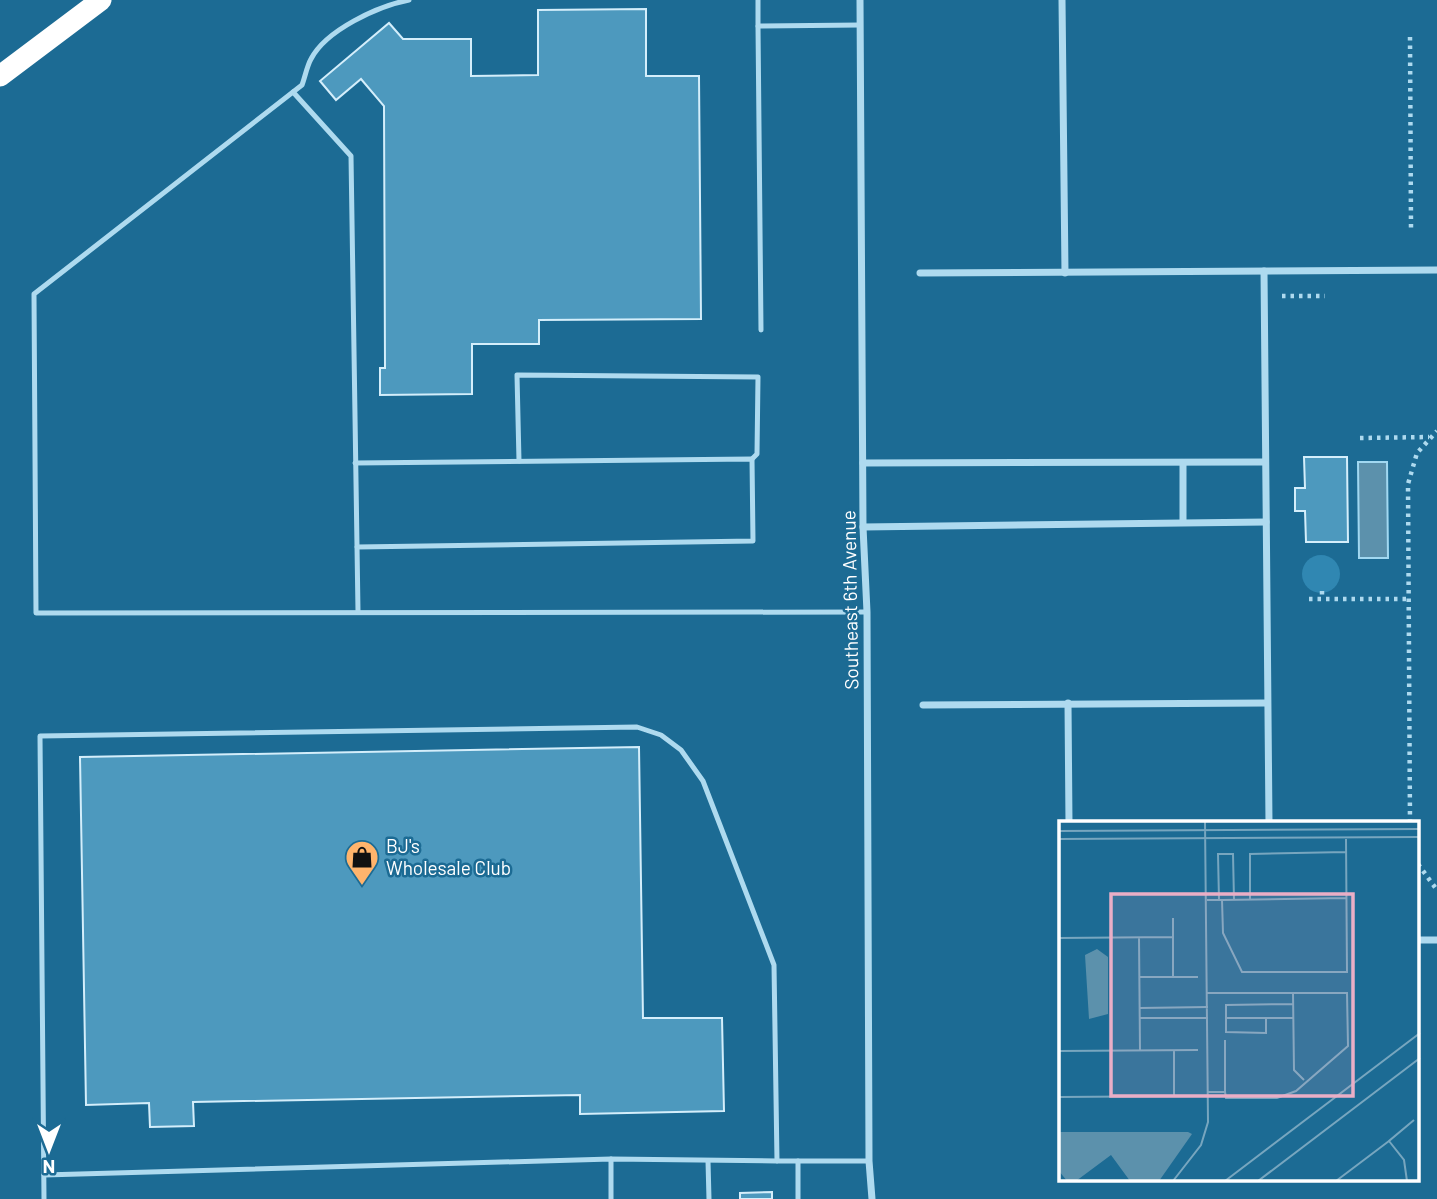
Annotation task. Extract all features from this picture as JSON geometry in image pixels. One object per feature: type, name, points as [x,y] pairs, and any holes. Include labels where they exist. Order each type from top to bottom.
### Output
[{"type":"highway","points":[[0,76],[101,0]]},
{"type":"street","name":"Southeast 6th Avenue","points":[[860,0],[863,527],[867,612],[869,1161],[872,1199]]},
{"type":"street","points":[[1062,0],[1065,273]]},
{"type":"street","points":[[920,273],[1437,270]]},
{"type":"street","points":[[1264,271],[1269,821]]},
{"type":"street","points":[[863,463],[1265,462]]},
{"type":"street","points":[[1183,463],[1183,522]]},
{"type":"street","points":[[863,527],[1266,522]]},
{"type":"street","points":[[1068,703],[1069,821]]},
{"type":"street","points":[[923,705],[1267,703]]},
{"type":"lane","points":[[409,0],[368,13],[341,29],[312,57],[302,85],[34,294],[36,613],[499,610],[524,615],[867,612]]},
{"type":"lane","points":[[758,0],[761,330]]},
{"type":"lane","points":[[758,26],[860,25]]},
{"type":"lane","points":[[293,92],[351,156],[358,611]]},
{"type":"lane","points":[[355,463],[752,459],[757,454],[758,377],[517,375],[519,461]]},
{"type":"lane","points":[[357,547],[753,541],[752,459]]},
{"type":"lane","points":[[44,1199],[40,736],[637,727],[662,735],[681,750],[703,781],[774,965],[778,1161]]},
{"type":"lane","points":[[44,1175],[611,1159],[869,1161]]},
{"type":"lane","points":[[611,1159],[611,1199]]},
{"type":"lane","points":[[708,1161],[709,1199]]},
{"type":"lane","points":[[798,1161],[798,1199]]},
{"type":"path","points":[[1410,37],[1411,228]]},
{"type":"path","points":[[1282,296],[1325,296]]},
{"type":"path","points":[[1410,821],[1409,477],[1418,453],[1429,437],[1437,431]]},
{"type":"path","points":[[1360,438],[1429,437]]},
{"type":"path","points":[[1322,592],[1322,598]]},
{"type":"path","points":[[1309,598],[1408,598]]},
{"type":"path","points":[[1420,867],[1437,890]]},
{"type":"shaded area","points":[[1358,462],[1387,462],[1388,558],[1359,558]]},
{"type":"shaded area","points":[[1321,555],[1335,560],[1340,574],[1335,588],[1321,593],[1307,588],[1302,574],[1307,560]]},
{"type":"building","points":[[646,9],[646,76],[699,76],[701,319],[539,320],[539,344],[472,344],[472,394],[380,395],[380,368],[385,368],[384,106],[361,79],[336,100],[320,81],[389,23],[403,39],[471,39],[471,76],[538,75],[538,10]]},
{"type":"building","points":[[1304,457],[1347,457],[1348,542],[1306,542],[1305,511],[1295,511],[1295,488],[1305,488]]},
{"type":"building","name":"BJ's Wholesale Club","points":[[639,747],[643,1018],[722,1018],[724,1111],[580,1114],[580,1095],[193,1102],[194,1126],[150,1127],[149,1103],[86,1105],[80,757]]},
{"type":"building","points":[[772,1192],[772,1199],[740,1199],[740,1193]]},
{"type":"place","name":"BJ's Wholesale Club","points":[[362,887]]}]
